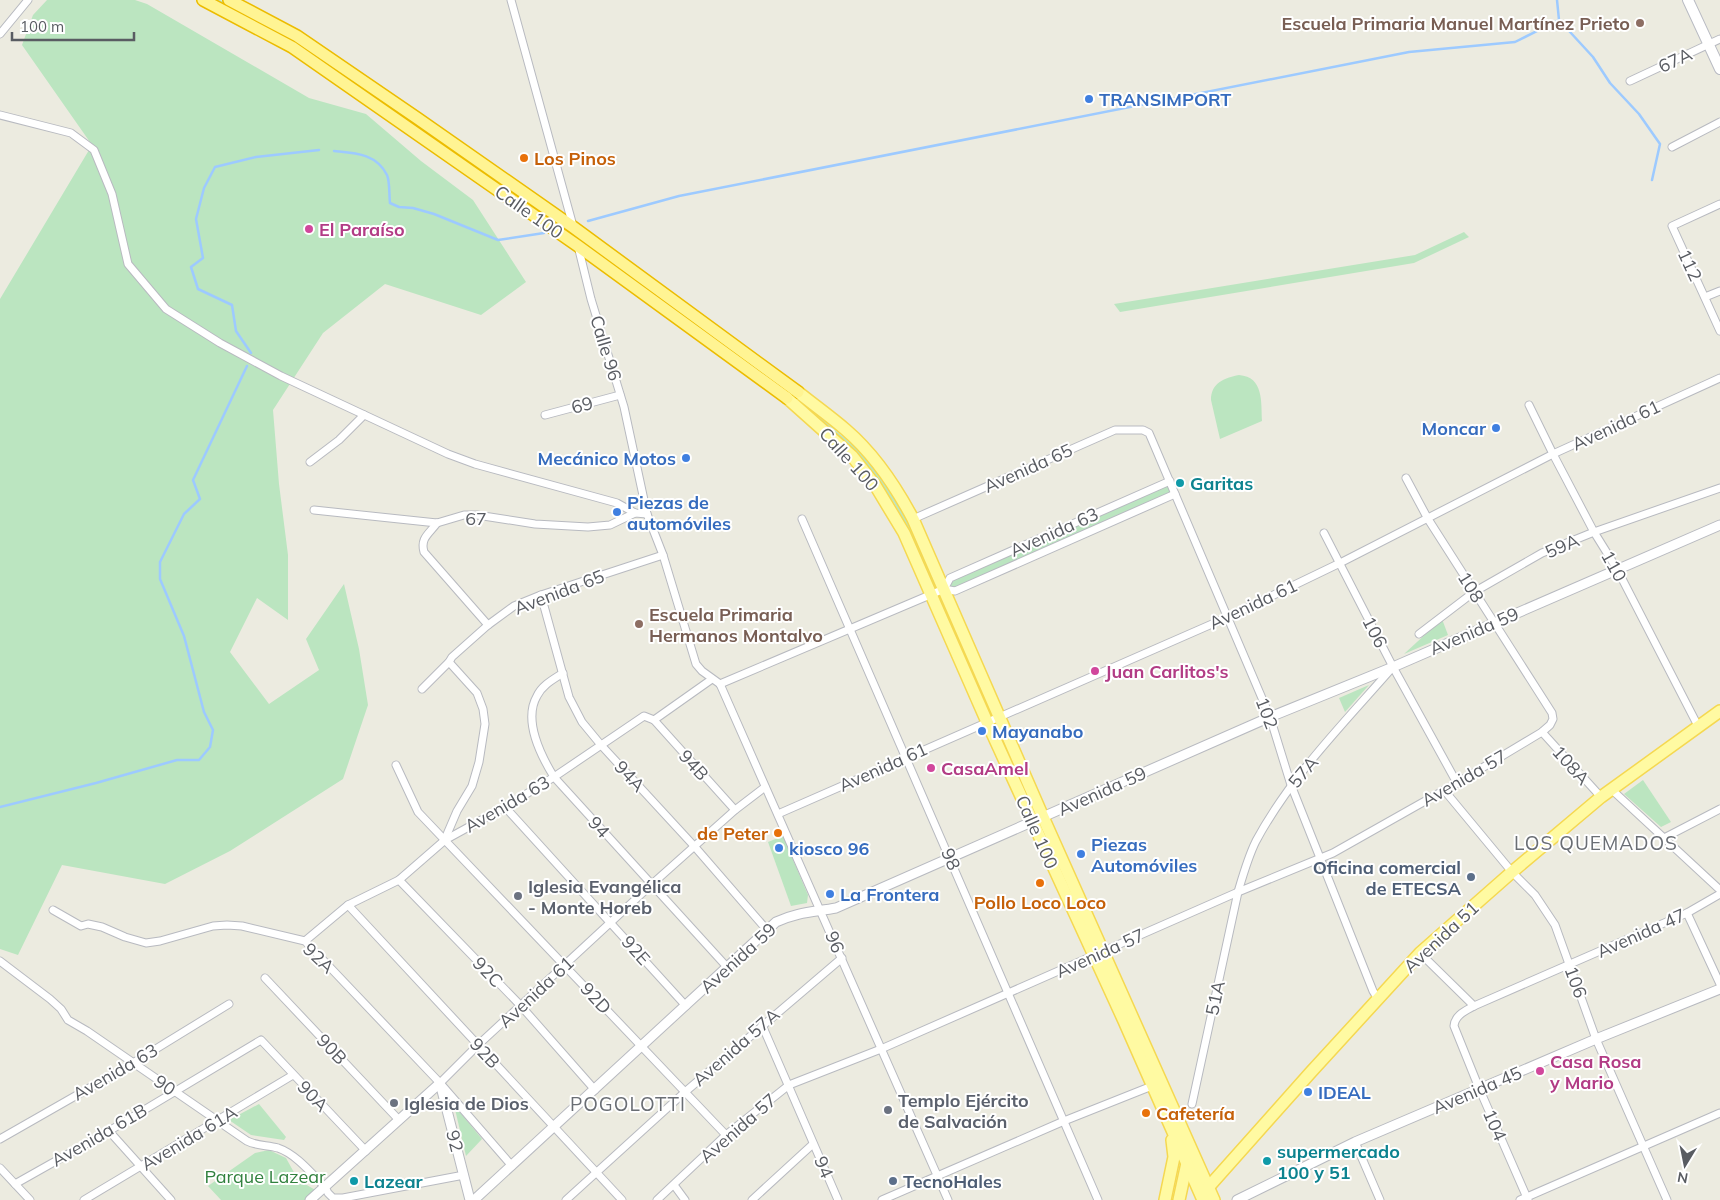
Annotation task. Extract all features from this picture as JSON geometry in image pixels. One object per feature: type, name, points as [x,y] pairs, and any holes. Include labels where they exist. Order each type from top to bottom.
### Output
[{"type":"highway","name":"Calle 100","points":[[203,0],[292,47],[578,246],[787,398]]},
{"type":"highway","name":"Calle 100","points":[[229,0],[297,36],[573,227],[798,392]]},
{"type":"main road","points":[[1688,0],[1720,69]]},
{"type":"main road","name":"Calle 100","points":[[798,392],[847,431],[872,457],[901,496],[913,519],[1000,716],[1038,820]]},
{"type":"main road","name":"Calle 100","points":[[787,398],[840,445],[875,484],[904,533],[987,722],[1038,820],[1098,954],[1189,1146],[1202,1196]]},
{"type":"main road","name":"Avenida 51","points":[[1202,1196],[1420,953],[1601,797],[1720,711]]},
{"type":"main road","name":"Calle 100","points":[[1098,954],[1152,1086],[1202,1196],[1214,1200]]},
{"type":"main road","points":[[1166,1200],[1174,1157],[1170,1126]]},
{"type":"main road","points":[[1179,1200],[1189,1146]]},
{"type":"main road","points":[[1189,1146],[1200,1164],[1206,1168],[1213,1170],[1228,1165]]},
{"type":"street","points":[[0,34],[28,0]]},
{"type":"street","name":"Calle 96","points":[[511,0],[620,395],[647,514],[663,555],[696,664],[720,684]]},
{"type":"street","name":"67A","points":[[1630,81],[1720,40]]},
{"type":"street","points":[[0,115],[71,133],[94,150],[112,194],[128,264],[166,309],[281,376],[457,458],[617,503],[635,514],[647,514]]},
{"type":"street","points":[[1672,147],[1720,122]]},
{"type":"street","name":"112","points":[[1720,204],[1672,226],[1720,331]]},
{"type":"street","points":[[1705,298],[1720,291]]},
{"type":"street","name":"Avenida 61","points":[[778,814],[1228,617],[1340,564],[1553,454],[1720,378]]},
{"type":"street","name":"69","points":[[544,415],[620,395]]},
{"type":"street","name":"110","points":[[1529,405],[1594,532],[1617,569],[1698,726]]},
{"type":"street","points":[[310,462],[339,440],[364,414]]},
{"type":"street","name":"Avenida 65","points":[[913,519],[1115,430],[1146,431]]},
{"type":"street","name":"102","points":[[1146,431],[1170,482],[1270,717],[1291,785],[1319,859],[1369,982],[1378,998]]},
{"type":"street","name":"108","points":[[1406,478],[1428,519],[1552,713],[1553,719]]},
{"type":"street","name":"Avenida 63","points":[[720,684],[931,596],[944,589],[950,578],[1170,482]]},
{"type":"street","name":"59A","points":[[1419,634],[1474,592],[1542,553],[1594,532],[1720,488]]},
{"type":"street","name":"Avenida 63","points":[[944,589],[955,591],[1175,494]]},
{"type":"street","name":"67","points":[[314,510],[437,523],[464,515],[477,515],[535,524],[588,527],[610,525],[635,514]]},
{"type":"street","name":"98","points":[[802,519],[1098,1200]]},
{"type":"street","points":[[437,523],[423,540],[424,552],[488,624]]},
{"type":"street","name":"Avenida 59","points":[[474,1200],[776,922],[788,916],[805,912],[836,908],[1270,717],[1393,667],[1720,525]]},
{"type":"street","name":"106","points":[[1324,533],[1393,667],[1458,783]]},
{"type":"street","name":"Avenida 65","points":[[422,689],[452,657],[488,624],[514,606],[541,595],[663,555]]},
{"type":"street","name":"94A","points":[[541,595],[569,697],[582,722],[767,930]]},
{"type":"street","points":[[445,840],[457,811],[472,786],[479,762],[485,724],[484,709],[476,693],[449,662]]},
{"type":"street","name":"57A","points":[[1238,892],[1245,868],[1256,842],[1291,785],[1393,667]]},
{"type":"street","name":"94","points":[[563,673],[543,687],[536,696],[533,708],[533,720],[538,746],[543,759],[554,777],[727,966]]},
{"type":"street","name":"Avenida 63","points":[[305,941],[348,905],[399,880],[445,840],[554,777],[644,716],[654,720],[712,679]]},
{"type":"street","name":"96","points":[[720,684],[948,1200]]},
{"type":"street","name":"Avenida 57","points":[[657,1200],[726,1135],[789,1085],[881,1049],[1238,892],[1333,853],[1458,783],[1542,732],[1550,725],[1553,719]]},
{"type":"street","name":"94B","points":[[654,720],[734,810]]},
{"type":"street","name":"108A","points":[[1542,732],[1601,797]]},
{"type":"street","name":"92D","points":[[396,765],[418,812],[566,965],[726,1135]]},
{"type":"street","name":"Avenida 61","points":[[310,1200],[440,1083],[478,1045],[651,885],[734,810],[765,787]]},
{"type":"street","name":"108A","points":[[1611,789],[1720,890]]},
{"type":"street","name":"106","points":[[1444,790],[1512,872],[1536,895],[1555,925],[1596,1039],[1667,1200]]},
{"type":"street","name":"92E","points":[[505,807],[686,1006]]},
{"type":"street","points":[[1664,838],[1720,809]]},
{"type":"street","name":"92C","points":[[399,880],[521,1006],[595,1090]]},
{"type":"street","name":"51A","points":[[1192,1104],[1238,892]]},
{"type":"street","name":"Avenida 47","points":[[1454,1021],[1458,1016],[1474,1006],[1687,913],[1720,894]]},
{"type":"street","name":"92B","points":[[348,905],[622,1200]]},
{"type":"street","name":"92A","points":[[53,910],[81,926],[88,924],[102,927],[125,937],[146,943],[214,926],[228,925],[242,926],[305,941],[440,1083],[512,1166]]},
{"type":"street","points":[[1687,913],[1720,984]]},
{"type":"street","points":[[1420,953],[1474,1006]]},
{"type":"street","name":"Avenida 57A","points":[[566,1200],[685,1092],[842,958]]},
{"type":"street","name":"90","points":[[0,961],[50,999],[68,1020],[88,1031],[218,1121],[253,1144],[286,1151],[325,1186],[333,1198],[343,1198],[464,1176]]},
{"type":"street","name":"90B","points":[[265,978],[399,1120]]},
{"type":"street","name":"Avenida 45","points":[[1237,1200],[1355,1142],[1479,1088],[1720,988]]},
{"type":"street","name":"Avenida 63","points":[[0,1138],[133,1063],[229,1004]]},
{"type":"street","name":"104","points":[[1454,1021],[1454,1026],[1525,1199]]},
{"type":"street","name":"94","points":[[762,1025],[837,1199]]},
{"type":"street","name":"90A","points":[[261,1040],[366,1151]]},
{"type":"street","name":"Avenida 61B","points":[[15,1184],[261,1040]]},
{"type":"street","name":"Avenida 61A","points":[[84,1200],[96,1197],[140,1166],[293,1075]]},
{"type":"street","name":"92","points":[[440,1083],[470,1200]]},
{"type":"street","points":[[882,1200],[1064,1120],[1152,1086]]},
{"type":"street","points":[[1525,1199],[1720,1113]]},
{"type":"street","points":[[109,1130],[172,1200]]},
{"type":"street","points":[[1355,1142],[1380,1200]]},
{"type":"street","points":[[752,1200],[813,1144]]},
{"type":"street","points":[[0,1168],[30,1200]]},
{"type":"street","points":[[674,1185],[685,1200]]},
{"type":"green space","points":[[47,0],[135,0],[147,4],[309,98],[366,114],[421,161],[473,200],[526,282],[481,315],[385,284],[323,333],[273,410],[279,484],[288,555],[288,620],[257,598],[230,652],[269,704],[319,670],[306,639],[344,584],[359,649],[368,705],[343,779],[230,851],[165,884],[62,865],[18,955],[0,949],[0,299],[92,145],[22,45],[33,15]]},
{"type":"green space","points":[[214,0],[220,0],[295,40],[571,231],[572,236]]},
{"type":"green space","points":[[1464,232],[1469,237],[1414,263],[1120,312],[1114,304],[1415,255]]},
{"type":"green space","points":[[579,237],[791,393],[860,451],[882,479],[909,523],[937,589],[935,590],[894,503],[857,452],[812,414],[580,241]]},
{"type":"green space","points":[[1239,375],[1253,380],[1257,385],[1261,399],[1262,421],[1220,439],[1211,400],[1213,389],[1219,382]]},
{"type":"green space","points":[[1168,485],[1172,492],[954,588],[948,587],[952,580]]},
{"type":"green space","points":[[940,595],[994,715],[991,716],[937,596]]},
{"type":"green space","points":[[1442,619],[1448,635],[1404,654]]},
{"type":"green space","points":[[1369,685],[1345,712],[1339,698]]},
{"type":"green space","points":[[1643,780],[1671,822],[1661,827],[1624,794]]},
{"type":"green space","points":[[783,836],[808,895],[807,903],[791,906],[768,842]]},
{"type":"green space","points":[[259,1104],[286,1137],[284,1140],[251,1135],[229,1120]]},
{"type":"green space","points":[[454,1105],[482,1139],[466,1156]]},
{"type":"green space","name":"Parque Lazear","points":[[269,1150],[286,1158],[296,1176],[295,1178],[317,1191],[306,1200],[221,1200],[208,1186],[255,1153]]},
{"type":"waterway","points":[[1557,0],[1559,20],[1593,57],[1610,83],[1639,114],[1660,144],[1652,180]]},
{"type":"waterway","points":[[588,221],[679,196],[1409,52],[1515,42],[1559,20]]},
{"type":"waterway","points":[[251,353],[236,331],[232,305],[198,289],[191,267],[203,258],[196,219],[204,188],[215,167],[256,157],[319,150]]},
{"type":"waterway","points":[[334,151],[349,152],[371,158],[377,162],[388,178],[390,203],[399,207],[413,208],[434,214],[498,240],[544,233]]},
{"type":"waterway","points":[[0,807],[177,760],[199,760],[210,747],[213,730],[204,712],[184,636],[160,579],[160,562],[184,514],[200,499],[193,480],[247,366]]},
{"type":"place","name":"Escuela Primaria Manuel Martínez Prieto","points":[[1640,23]]},
{"type":"place","name":"TRANSIMPORT","points":[[1089,99]]},
{"type":"place","name":"Los Pinos","points":[[524,158]]},
{"type":"place","name":"El Paraíso","points":[[309,229]]},
{"type":"place","name":"Moncar","points":[[1496,428]]},
{"type":"place","name":"Mecánico Motos","points":[[686,458]]},
{"type":"place","name":"Garitas","points":[[1180,483]]},
{"type":"place","name":"Piezas de automóviles","points":[[617,512]]},
{"type":"place","name":"Escuela Primaria Hermanos Montalvo","points":[[639,624]]},
{"type":"place","name":"Juan Carlitos's","points":[[1095,671]]},
{"type":"place","name":"Mayanabo","points":[[982,731]]},
{"type":"place","name":"CasaAmel","points":[[931,768]]},
{"type":"place","name":"de Peter","points":[[778,833]]},
{"type":"place","name":"kiosco 96","points":[[779,848]]},
{"type":"place","name":"Piezas Automóviles","points":[[1081,854]]},
{"type":"place","name":"Oficina comercial de ETECSA","points":[[1471,877]]},
{"type":"place","name":"Pollo Loco Loco","points":[[1040,883]]},
{"type":"place","name":"La Frontera","points":[[830,894]]},
{"type":"place","name":"Iglesia Evangélica - Monte Horeb","points":[[518,896]]},
{"type":"place","name":"Casa Rosa y Mario","points":[[1540,1071]]},
{"type":"place","name":"IDEAL","points":[[1308,1092]]},
{"type":"place","name":"Iglesia de Dios","points":[[394,1103]]},
{"type":"place","name":"Templo Ejército de Salvación","points":[[888,1110]]},
{"type":"place","name":"Cafetería","points":[[1146,1113]]},
{"type":"place","name":"supermercado 100 y 51","points":[[1267,1161]]},
{"type":"place","name":"Lazear","points":[[354,1181]]},
{"type":"place","name":"TecnoHales","points":[[893,1181]]},
{"type":"district","name":"LOS QUEMADOS","points":[[1596,843]]},
{"type":"district","name":"POGOLOTTI","points":[[628,1104]]}]
